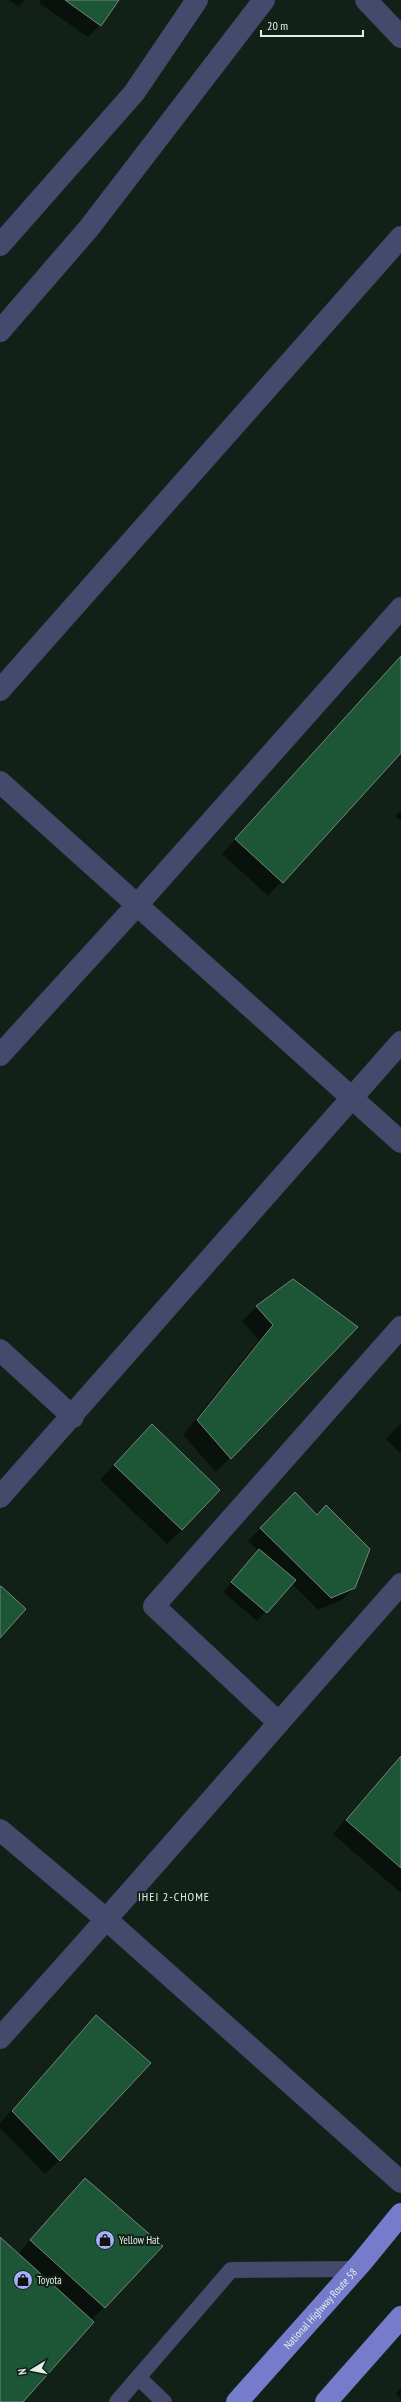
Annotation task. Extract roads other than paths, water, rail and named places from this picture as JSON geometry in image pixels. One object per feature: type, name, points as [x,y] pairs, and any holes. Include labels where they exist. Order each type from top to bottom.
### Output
[{"type":"highway","name":"National Highway Route 58","points":[[237,2402],[355,2269],[401,2214]]},
{"type":"highway","points":[[326,2402],[401,2317]]},
{"type":"street","points":[[0,245],[134,93],[197,0]]},
{"type":"street","points":[[0,331],[89,228],[264,0]]},
{"type":"street","points":[[366,0],[401,37]]},
{"type":"street","points":[[0,690],[401,236]]},
{"type":"street","points":[[0,1055],[137,905],[401,608]]},
{"type":"street","points":[[0,782],[401,1142]]},
{"type":"street","points":[[0,1498],[73,1417],[401,1042]]},
{"type":"street","points":[[278,1722],[154,1606],[401,1327]]},
{"type":"street","points":[[0,1350],[73,1417]]},
{"type":"street","points":[[0,2038],[107,1920],[278,1722],[401,1584]]},
{"type":"street","points":[[0,1830],[107,1920],[401,2182]]},
{"type":"lane","points":[[117,2402],[231,2270],[355,2269]]},
{"type":"lane","points":[[139,2378],[164,2402]]},
{"type":"place","name":"Yellow Hat","points":[[105,2240]]},
{"type":"place","name":"Toyota","points":[[23,2280]]},
{"type":"district","name":"IHEI 2-CHOME","points":[[174,1897]]}]
